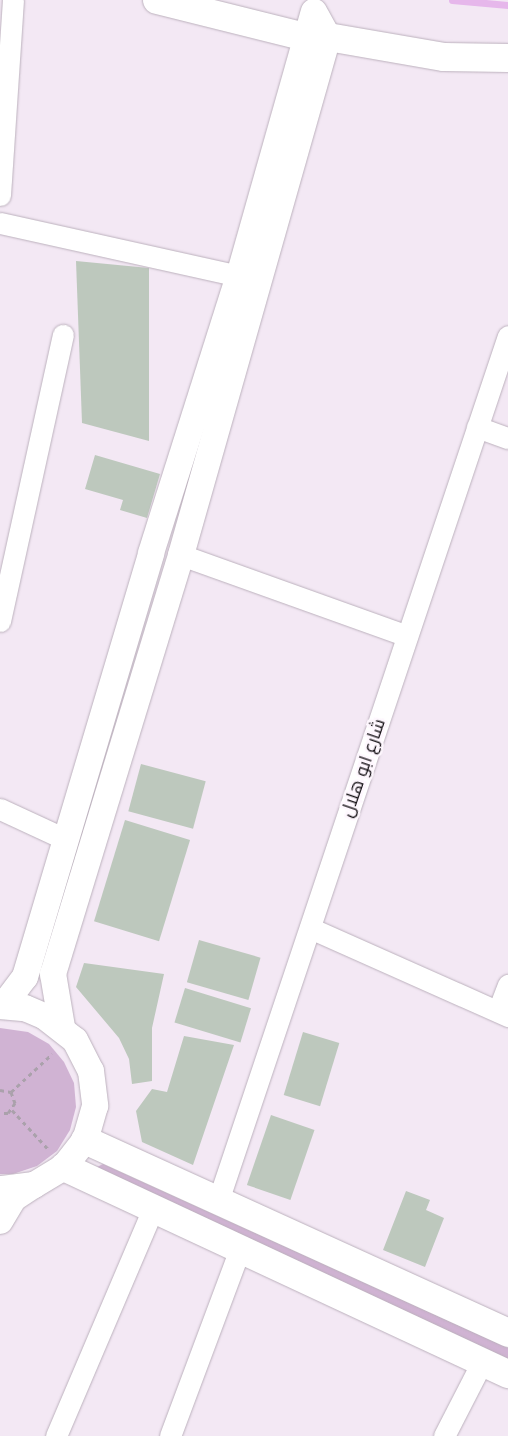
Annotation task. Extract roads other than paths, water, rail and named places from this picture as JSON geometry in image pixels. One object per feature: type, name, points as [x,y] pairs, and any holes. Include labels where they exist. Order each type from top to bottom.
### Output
[{"type":"main road","points":[[157,0],[315,22],[444,57],[508,58]]},
{"type":"main road","points":[[85,1140],[508,1334]]},
{"type":"main road","points":[[58,1161],[153,1209],[508,1374]]},
{"type":"street","points":[[0,195],[13,0]]},
{"type":"street","points":[[2,1006],[25,977],[151,553],[239,276],[315,22]]},
{"type":"street","points":[[58,1039],[53,974],[181,555],[315,22]]},
{"type":"street","points":[[0,223],[239,276]]},
{"type":"street","points":[[0,621],[64,335]]},
{"type":"street","name":"شارع ابو هلال","points":[[218,1201],[508,336]]},
{"type":"street","points":[[477,427],[508,438]]},
{"type":"street","points":[[181,555],[407,636]]},
{"type":"street","points":[[0,809],[65,839]]},
{"type":"street","points":[[310,928],[503,1014],[508,985]]},
{"type":"street","points":[[0,1221],[14,1198],[34,1185],[58,1161],[85,1140],[95,1106],[91,1071],[84,1054],[58,1039],[24,1008],[2,1006]]},
{"type":"street","points":[[0,1189],[34,1185]]},
{"type":"street","points":[[56,1436],[153,1209]]},
{"type":"street","points":[[170,1436],[240,1249]]},
{"type":"street","points":[[444,1436],[482,1362]]},
{"type":"waterway","points":[[452,0],[508,5]]}]
